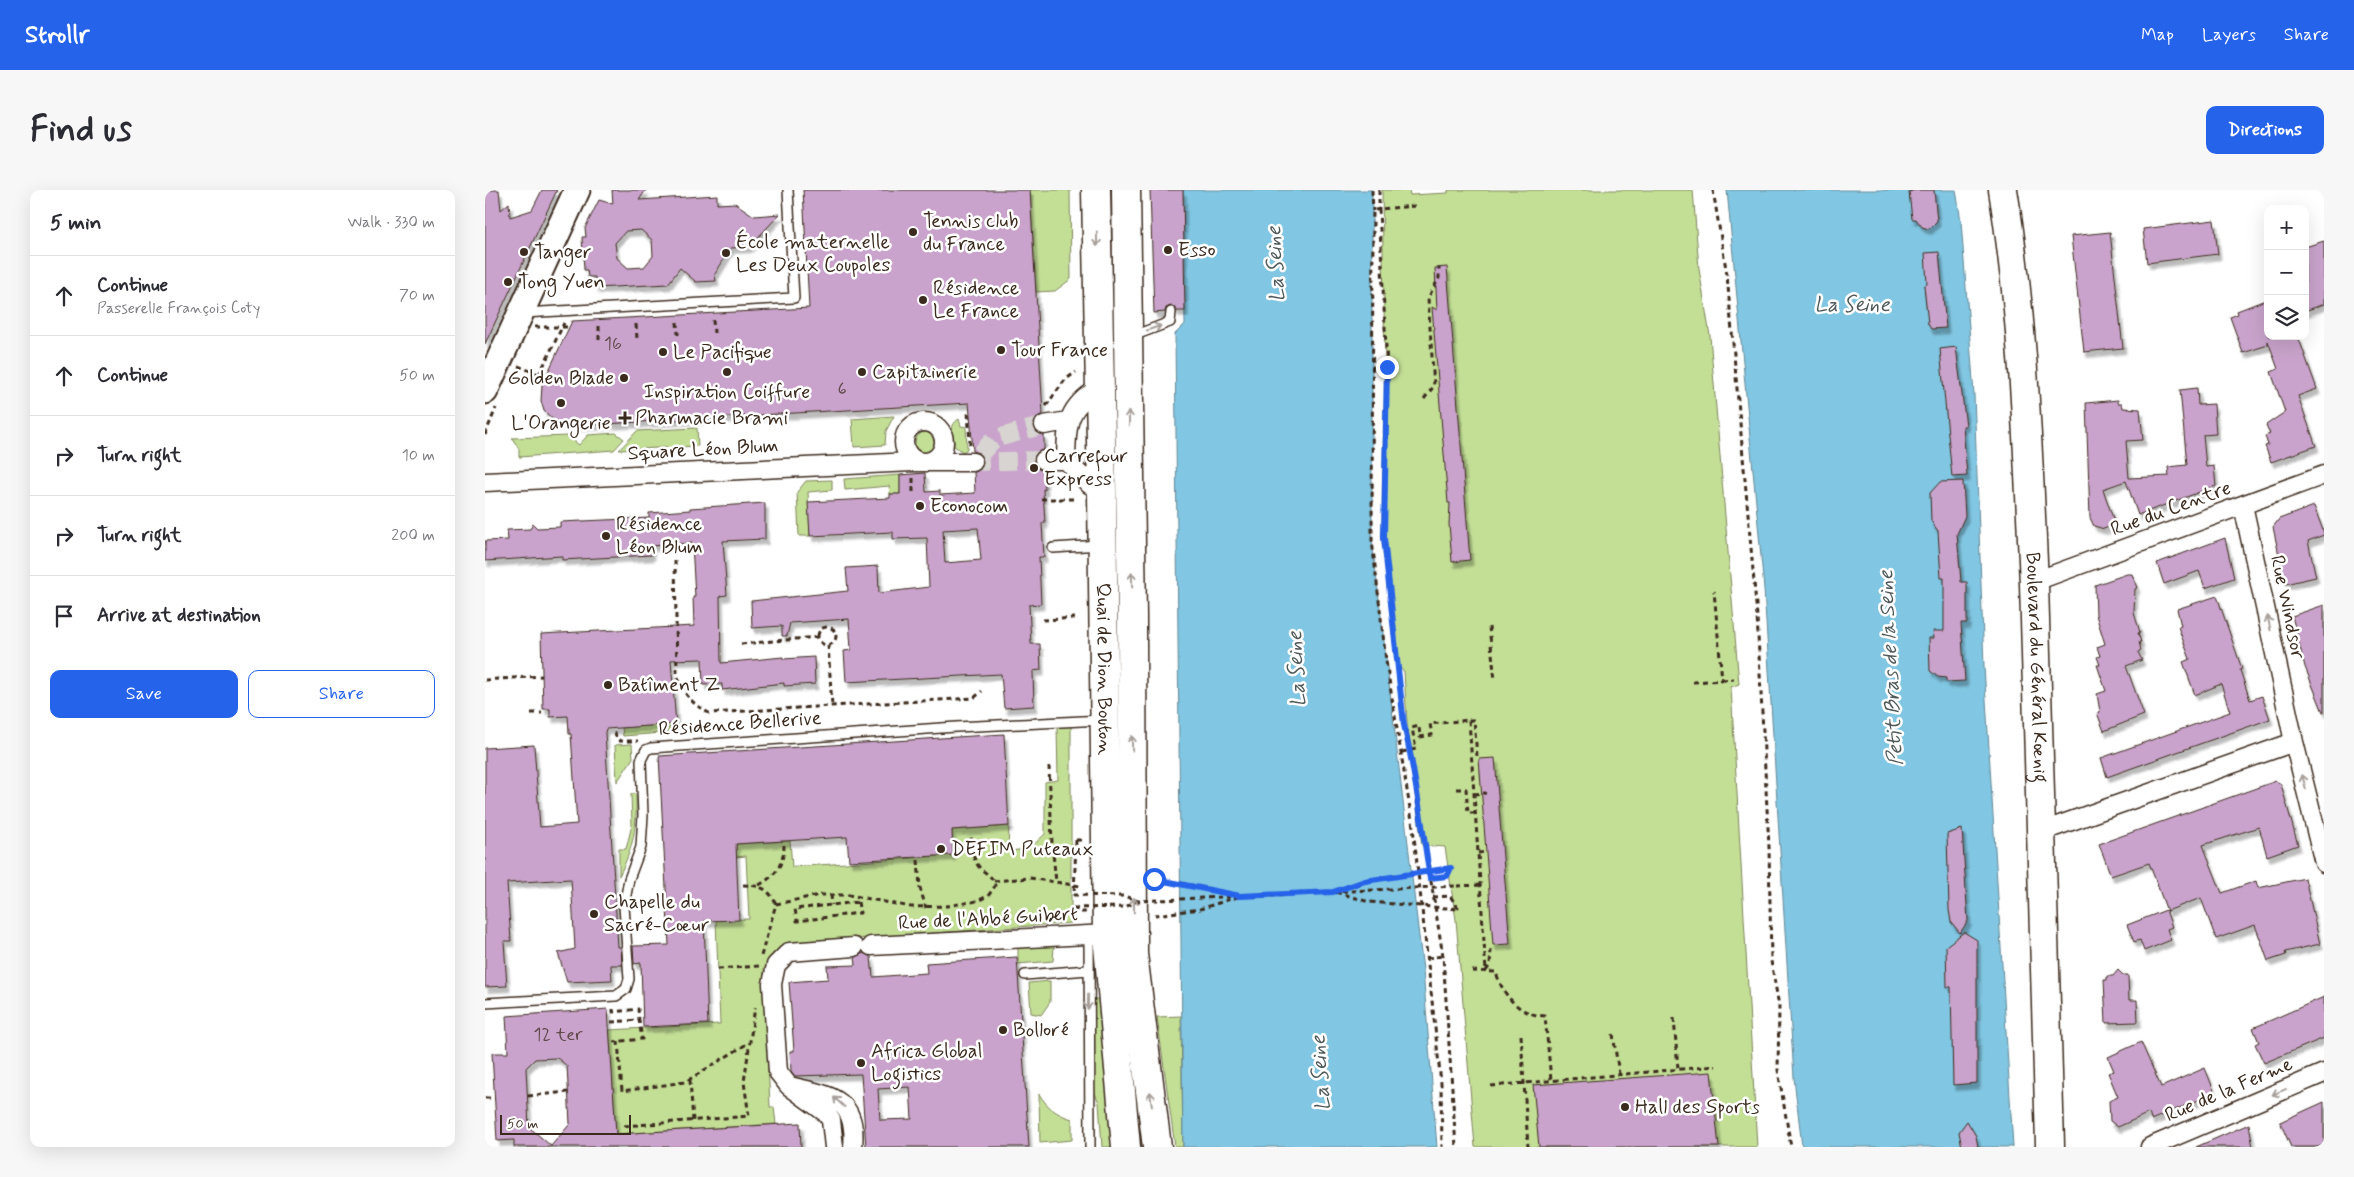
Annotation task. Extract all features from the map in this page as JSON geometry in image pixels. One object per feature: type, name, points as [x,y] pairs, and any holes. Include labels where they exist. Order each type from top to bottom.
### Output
[{"type":"main road","name":"Quai de Dion Bouton","points":[[1096,190],[1104,720],[1098,935],[1126,1147]]},
{"type":"main road","name":"Quai de Dion Bouton","points":[[1113,190],[1115,226],[1126,287]]},
{"type":"main road","name":"Quai de Dion Bouton","points":[[1126,190],[1132,617],[1133,954],[1157,1147]]},
{"type":"main road","name":"Boulevard du Général Kœnig","points":[[2003,190],[2022,356],[2043,831],[2050,1147]]},
{"type":"street","points":[[485,391],[526,320],[577,190]]},
{"type":"street","points":[[1066,460],[1068,421],[1083,399],[1099,388]]},
{"type":"street","points":[[1043,418],[1068,421]]},
{"type":"street","points":[[1044,460],[1066,460],[1089,484],[1102,492]]},
{"type":"street","name":"Square Léon Blum","points":[[485,482],[922,462],[972,462]]},
{"type":"street","name":"Rue du Centre","points":[[2033,582],[2324,475]]},
{"type":"street","name":"Rue Windsor","points":[[2243,505],[2294,742],[2324,863]]},
{"type":"street","points":[[2043,831],[2294,742]]},
{"type":"street","points":[[1098,935],[1133,954]]},
{"type":"street","name":"Rue de l'Abbé Guibert","points":[[834,1147],[831,1120],[826,1113],[789,1086],[778,1072],[772,984],[776,965],[789,952],[863,946],[1098,935]]},
{"type":"street","name":"Rue de la Ferme","points":[[2151,1147],[2324,1073]]},
{"type":"street","points":[[789,1086],[833,1096],[845,1105],[851,1124],[853,1147]]},
{"type":"lane","points":[[526,320],[570,311],[794,298],[788,190]]},
{"type":"lane","points":[[1128,338],[1171,322],[1171,312]]},
{"type":"lane","points":[[1053,548],[1102,545]]},
{"type":"lane","name":"Résidence Bellerive","points":[[611,996],[622,993],[628,984],[624,906],[629,879],[641,847],[643,814],[641,760],[646,750],[658,746],[1104,720]]},
{"type":"lane","points":[[1090,1147],[1088,970],[1098,935]]},
{"type":"lane","points":[[1025,974],[1088,970]]},
{"type":"lane","points":[[485,1003],[611,996]]},
{"type":"path","points":[[1372,190],[1372,540],[1386,662],[1402,752],[1411,818],[1441,1083],[1442,1147]]},
{"type":"path","points":[[1379,190],[1387,367],[1384,538],[1404,725],[1421,816],[1443,956],[1456,1147]]},
{"type":"path","points":[[1713,190],[1727,275],[1757,616],[1769,847],[1771,961],[1779,1006],[1777,1070],[1791,1147]]},
{"type":"path","points":[[1373,211],[1415,206]]},
{"type":"path","points":[[1424,399],[1434,386],[1428,298],[1439,278],[1439,268]]},
{"type":"path","points":[[539,374],[570,311]]},
{"type":"path","points":[[526,320],[562,328],[569,327]]},
{"type":"path","points":[[713,320],[714,333]]},
{"type":"path","points":[[677,322],[678,335]]},
{"type":"path","points":[[636,324],[637,339]]},
{"type":"path","points":[[599,326],[599,340]]},
{"type":"path","points":[[513,364],[546,377]]},
{"type":"path","points":[[1043,418],[1065,380],[1076,372]]},
{"type":"path","points":[[970,411],[968,411],[972,462]]},
{"type":"path","points":[[1041,499],[1075,499]]},
{"type":"path","points":[[675,560],[677,674],[681,688],[690,699],[709,713],[973,698],[982,691]]},
{"type":"path","points":[[1714,591],[1723,680]]},
{"type":"path","points":[[1043,620],[1076,618]]},
{"type":"path","points":[[817,637],[821,628],[827,626],[833,628],[836,640],[829,645]]},
{"type":"path","points":[[1489,627],[1495,680]]},
{"type":"path","points":[[817,637],[820,642],[829,645]]},
{"type":"path","points":[[741,644],[817,637]]},
{"type":"path","points":[[829,645],[832,706]]},
{"type":"path","points":[[485,680],[542,676]]},
{"type":"path","points":[[1693,682],[1734,679]]},
{"type":"path","points":[[531,713],[542,713]]},
{"type":"path","points":[[1469,720],[1486,971]]},
{"type":"path","points":[[1402,752],[1416,749],[1412,728],[1419,726],[1420,737],[1432,735],[1430,724],[1474,720],[1477,756]]},
{"type":"path","points":[[615,732],[616,738],[620,741],[638,741],[646,750]]},
{"type":"path","points":[[1049,766],[1052,844],[1056,882]]},
{"type":"path","points":[[1456,789],[1466,789],[1468,812],[1475,813]]},
{"type":"path","points":[[1474,794],[1486,794]]},
{"type":"path","points":[[1411,818],[1421,816]]},
{"type":"path","points":[[776,904],[805,897],[831,895],[849,895],[896,905],[926,908],[977,901],[988,896],[995,886],[994,881],[978,866],[973,857],[971,835]]},
{"type":"path","points":[[1083,840],[1076,840],[1074,895],[1124,896],[1138,901]]},
{"type":"path","points":[[759,885],[768,880],[782,864],[785,844]]},
{"type":"path","points":[[1478,853],[1487,852]]},
{"type":"path","points":[[918,860],[920,888],[926,908]]},
{"type":"path","points":[[1333,892],[1365,881],[1451,868],[1447,876],[1430,878]]},
{"type":"path","points":[[994,881],[1030,878],[1080,886]]},
{"type":"path","points":[[1154,879],[1240,896]]},
{"type":"path","points":[[767,890],[768,880]]},
{"type":"path","points":[[1089,912],[1079,912],[1073,908],[1125,907],[1138,901],[1480,885]]},
{"type":"path","points":[[1333,892],[1369,902],[1459,909],[1450,896],[1433,897]]},
{"type":"path","points":[[831,895],[832,905]]},
{"type":"path","points":[[1154,916],[1200,909],[1240,896]]},
{"type":"path","points":[[858,902],[860,913],[797,921],[795,909],[832,905],[858,902]]},
{"type":"path","points":[[1486,971],[1490,965],[1491,950]]},
{"type":"path","points":[[1427,958],[1443,956]]},
{"type":"path","points":[[718,969],[760,966]]},
{"type":"path","points":[[1472,971],[1496,972],[1504,991],[1519,1008],[1528,1013],[1545,1016],[1551,1080]]},
{"type":"path","points":[[611,996],[613,1012],[638,1009],[642,1039],[613,1042]]},
{"type":"path","points":[[1674,1018],[1678,1069]]},
{"type":"path","points":[[611,1022],[639,1020]]},
{"type":"path","points":[[1613,1034],[1619,1074]]},
{"type":"path","points":[[1521,1035],[1528,1147]]},
{"type":"path","points":[[618,1041],[622,1091],[673,1086],[689,1080],[750,1041]]},
{"type":"path","points":[[1491,1086],[1716,1066]]},
{"type":"path","points":[[689,1080],[693,1121]]},
{"type":"path","points":[[528,1096],[568,1092]]},
{"type":"path","points":[[485,1098],[495,1098]]},
{"type":"path","points":[[624,1126],[749,1116]]},
{"type":"green space","points":[[1030,190],[1070,190],[1071,279],[1055,291],[1036,292]]},
{"type":"green space","points":[[1382,190],[1409,190],[1410,195],[1448,193],[1448,190],[1693,190],[1699,269],[1710,336],[1739,684],[1731,687],[1757,1147],[1475,1147],[1456,920],[1445,847],[1422,845],[1407,724],[1404,671],[1397,667],[1382,537],[1385,367]]},
{"type":"green space","points":[[894,416],[886,431],[885,445],[854,447],[852,419]]},
{"type":"green space","points":[[959,419],[961,426],[966,427],[967,449],[963,452],[954,446],[952,431],[953,425]]},
{"type":"green space","points":[[697,428],[698,446],[619,450],[637,431]]},
{"type":"green space","points":[[926,432],[934,435],[937,443],[934,451],[926,454],[918,451],[915,443],[918,435]]},
{"type":"green space","points":[[616,433],[624,439],[614,450],[519,457],[519,449],[512,438],[568,436],[579,445],[588,435]]},
{"type":"green space","points":[[900,475],[900,494],[890,494],[889,486],[845,490],[844,479]]},
{"type":"green space","points":[[832,480],[832,490],[808,492],[810,536],[799,536],[797,492],[806,481]]},
{"type":"green space","points":[[676,724],[676,732],[623,736],[622,728]]},
{"type":"green space","points":[[1071,725],[1071,923],[785,944],[776,951],[764,969],[770,1107],[774,1107],[776,1124],[616,1134],[609,1030],[720,1024],[716,920],[749,919],[746,856],[736,857],[736,844],[790,841],[792,867],[953,855],[952,830],[1009,826],[1008,851],[1029,849],[1045,834],[1045,782],[1058,780],[1057,727]]},
{"type":"green space","points":[[632,744],[633,758],[617,782],[615,745]]},
{"type":"green space","points":[[631,794],[636,794],[635,827],[631,846],[619,876],[619,849],[626,849],[632,825]]},
{"type":"green space","points":[[1054,945],[1053,961],[1018,964],[1018,946]]},
{"type":"green space","points":[[1050,981],[1050,1002],[1041,1015],[1031,1013],[1029,983]]},
{"type":"green space","points":[[1093,999],[1100,999],[1114,1147],[1102,1147],[1099,1103],[1093,1088]]},
{"type":"green space","points":[[1181,1016],[1183,1147],[1175,1147],[1157,1017]]},
{"type":"green space","points":[[1039,1094],[1053,1110],[1072,1119],[1072,1140],[1040,1143]]},
{"type":"water","name":"La Seine","points":[[1183,190],[1372,190],[1372,540],[1423,970],[1437,1147],[1183,1147],[1175,334],[1185,324]]},
{"type":"water","name":"La Seine","points":[[1727,190],[1956,190],[1961,221],[1974,394],[1984,666],[2013,1147],[1802,1147],[1794,1078],[1764,589]]},
{"type":"building","points":[[485,190],[499,190],[501,210],[509,203],[510,217],[532,210],[542,190],[557,190],[485,344]]},
{"type":"building","points":[[612,190],[646,190],[639,200],[717,195],[717,204],[735,203],[754,216],[780,214],[749,247],[731,248],[715,274],[716,281],[696,282],[680,268],[668,284],[596,288],[595,277],[588,277],[587,270],[584,270],[582,237],[586,237],[585,228],[599,200],[613,204]],"holes":[[[641,230],[652,240],[653,256],[644,267],[628,268],[617,258],[615,243],[626,231]]]},
{"type":"building","name":"Résidence Le France","points":[[803,190],[1030,190],[1043,414],[1037,417],[1033,426],[1036,432],[1044,435],[1044,449],[1035,454],[1033,460],[1038,469],[1044,471],[1045,490],[1043,489],[1045,523],[1042,523],[1044,557],[1039,557],[1041,604],[1029,605],[1031,644],[1040,644],[1041,670],[1033,671],[1034,706],[1004,708],[1001,674],[846,682],[844,651],[851,650],[849,619],[790,623],[787,636],[782,636],[782,626],[752,628],[751,601],[848,591],[846,568],[878,566],[879,593],[929,587],[927,538],[893,539],[893,532],[810,536],[808,502],[890,498],[890,494],[900,494],[900,475],[925,473],[926,492],[940,491],[940,495],[975,493],[974,472],[982,468],[984,462],[979,453],[973,451],[969,403],[570,426],[557,423],[544,411],[541,401],[542,385],[572,321],[809,308]],"holes":[[[978,528],[981,560],[945,563],[943,530]]]},
{"type":"building","name":"Esso","points":[[1150,190],[1183,190],[1185,311],[1177,311],[1171,306],[1166,308],[1165,312],[1154,313]]},
{"type":"building","points":[[1915,190],[1934,190],[1937,221],[1929,229],[1922,227],[1916,219],[1912,219],[1909,192]]},
{"type":"building","points":[[2214,220],[2218,254],[2147,263],[2143,229]]},
{"type":"building","points":[[2110,232],[2123,348],[2084,352],[2071,236]]},
{"type":"building","points":[[2324,241],[2324,304],[2309,310],[2309,250],[2309,246]]},
{"type":"building","points":[[1939,252],[1946,328],[1931,329],[1928,324],[1924,286],[1927,284],[1925,253]]},
{"type":"building","points":[[1447,267],[1470,560],[1452,562],[1449,524],[1450,503],[1448,503],[1432,307],[1437,310],[1435,268]]},
{"type":"building","points":[[2264,301],[2264,340],[2299,340],[2317,389],[2298,396],[2316,446],[2271,462],[2265,446],[2268,445],[2265,436],[2270,434],[2266,425],[2285,412],[2271,372],[2278,369],[2268,341],[2268,345],[2243,353],[2230,317],[2238,314],[2237,311]]},
{"type":"building","points":[[1956,347],[1966,426],[1963,426],[1967,476],[1952,477],[1940,349]]},
{"type":"building","points":[[2197,388],[2198,405],[2214,404],[2216,434],[2203,435],[2206,467],[2214,466],[2216,486],[2138,515],[2126,481],[2103,489],[2115,524],[2104,529],[2094,526],[2090,518],[2086,403],[2118,400],[2118,403],[2122,403],[2123,408],[2140,409],[2143,440],[2126,441],[2129,478],[2169,476],[2168,467],[2187,465],[2180,390]]},
{"type":"building","points":[[1963,481],[1965,516],[1957,534],[1961,582],[1967,582],[1967,623],[1961,623],[1965,681],[1946,682],[1946,678],[1938,677],[1930,671],[1929,638],[1934,638],[1933,631],[1944,631],[1944,578],[1941,578],[1938,531],[1931,521],[1930,493],[1940,482]]},
{"type":"building","points":[[765,503],[765,539],[723,541],[727,595],[720,596],[721,663],[783,657],[783,659],[814,657],[815,684],[784,686],[784,683],[722,690],[722,684],[703,685],[702,659],[671,660],[676,724],[606,729],[605,732],[618,947],[621,947],[622,965],[611,965],[612,980],[567,982],[558,953],[575,949],[571,879],[507,883],[511,941],[504,941],[507,986],[485,987],[485,748],[534,745],[540,827],[577,824],[568,716],[550,717],[550,709],[543,709],[541,634],[694,626],[693,597],[695,597],[692,543],[651,546],[652,555],[562,560],[562,556],[485,561],[485,541],[508,540],[507,530],[530,529],[533,524],[537,528],[560,527],[560,522],[649,518],[649,513]]},
{"type":"building","points":[[2314,506],[2324,533],[2324,535],[2308,541],[2316,577],[2285,584],[2273,527],[2279,519]]},
{"type":"building","points":[[2225,538],[2234,578],[2205,588],[2199,571],[2164,584],[2157,563]]},
{"type":"building","points":[[2132,574],[2137,588],[2135,589],[2134,613],[2140,632],[2138,633],[2141,650],[2138,652],[2142,660],[2126,666],[2144,715],[2104,731],[2097,713],[2100,712],[2097,694],[2106,691],[2097,665],[2100,665],[2097,657],[2100,656],[2097,647],[2105,644],[2096,615],[2095,585]]},
{"type":"building","points":[[2217,596],[2242,669],[2240,670],[2250,700],[2262,696],[2270,719],[2107,777],[2101,758],[2230,712],[2221,684],[2195,695],[2183,662],[2190,659],[2178,627],[2181,626],[2177,609]]},
{"type":"building","points":[[2324,605],[2323,712],[2305,667],[2292,616]]},
{"type":"building","points":[[1004,734],[1009,826],[952,830],[953,855],[849,861],[847,837],[736,844],[739,920],[704,921],[708,1024],[643,1027],[641,963],[634,964],[633,946],[669,945],[659,756]]},
{"type":"building","points":[[1495,758],[1510,944],[1493,945],[1479,759]]},
{"type":"building","points":[[2276,781],[2281,784],[2298,845],[2267,856],[2259,827],[2203,845],[2222,893],[2256,881],[2258,888],[2305,878],[2320,944],[2285,952],[2286,955],[2268,961],[2255,925],[2216,939],[2201,898],[2167,911],[2149,863],[2111,876],[2099,844]]},
{"type":"building","points":[[1962,829],[1968,921],[1960,933],[1951,922],[1949,910],[1947,834]]},
{"type":"building","points":[[2166,910],[2172,927],[2167,929],[2171,940],[2144,951],[2140,940],[2134,942],[2127,925]]},
{"type":"building","points":[[1964,932],[1977,940],[1977,1083],[1953,1085],[1951,987],[1947,987],[1946,946]]},
{"type":"building","points":[[863,953],[871,957],[873,977],[927,973],[926,963],[1017,957],[1029,1147],[866,1147],[861,1074],[795,1076],[791,1071],[790,1051],[794,1051],[789,982],[828,979],[827,966],[856,965],[855,958]],"holes":[[[910,1087],[912,1119],[880,1120],[878,1089]]]},
{"type":"building","points":[[2118,970],[2123,975],[2128,975],[2129,1000],[2137,1000],[2138,1022],[2106,1023],[2104,980],[2107,980],[2107,976],[2113,976]]},
{"type":"building","points":[[2324,997],[2324,1038],[2264,1063],[2255,1044],[2259,1042],[2253,1028]]},
{"type":"building","points":[[608,1009],[616,1134],[800,1123],[801,1147],[514,1147],[514,1140],[497,1141],[492,1053],[508,1053],[506,1016]],"holes":[[[557,1058],[567,1066],[570,1124],[551,1146],[529,1127],[526,1068],[535,1059]]]},
{"type":"building","points":[[2141,1042],[2161,1087],[2205,1068],[2215,1093],[2151,1120],[2149,1113],[2118,1127],[2110,1121],[2109,1101],[2118,1097],[2108,1073],[2114,1071],[2108,1057]]},
{"type":"building","name":"Hall des Sports","points":[[1711,1072],[1719,1147],[1539,1147],[1533,1085]]},
{"type":"building","points":[[2324,1102],[2324,1145],[2318,1147],[2291,1147],[2280,1122]]},
{"type":"building","points":[[1967,1121],[1976,1136],[1978,1147],[1962,1147],[1959,1132]]},
{"type":"building","points":[[2249,1124],[2253,1147],[2196,1147]]},
{"type":"tunnel","points":[[1044,425],[994,439],[973,462],[1044,460]]},
{"type":"place","name":"Tennis club du France","points":[[913,232]]},
{"type":"place","name":"Esso","points":[[1168,250]]},
{"type":"place","name":"Tanger","points":[[524,252]]},
{"type":"place","name":"École maternelle Les Deux Coupoles","points":[[726,253]]},
{"type":"place","name":"Tong Yuen","points":[[508,282]]},
{"type":"place","name":"Résidence Le France","points":[[923,300]]},
{"type":"place","name":"Tour France","points":[[1001,350]]},
{"type":"place","name":"Le Pacifique","points":[[663,352]]},
{"type":"place","name":"Inspiration Coiffure","points":[[727,372]]},
{"type":"place","name":"Capitainerie","points":[[862,372]]},
{"type":"place","name":"Golden Blade","points":[[624,378]]},
{"type":"place","name":"L'Orangerie","points":[[561,403]]},
{"type":"place","name":"Pharmacie Brami","points":[[625,418]]},
{"type":"place","name":"Carrefour Express","points":[[1034,468]]},
{"type":"place","name":"Econocom","points":[[920,506]]},
{"type":"place","name":"Résidence Léon Blum","points":[[606,536]]},
{"type":"place","name":"Batîment Z","points":[[608,685]]},
{"type":"place","name":"DEFIM Puteaux","points":[[941,849]]},
{"type":"place","name":"Chapelle du Sacré-Cœur","points":[[594,914]]},
{"type":"place","name":"Bolloré","points":[[1003,1030]]},
{"type":"place","name":"Africa Global Logistics","points":[[861,1063]]},
{"type":"place","name":"Hall des Sports","points":[[1625,1107]]},
{"type":"route","points":[[1154,879],[1240,896],[1333,892],[1365,881],[1451,868],[1447,876],[1430,878],[1421,816],[1410,751],[1404,725],[1384,538],[1387,367]]},
{"type":"water label","name":"Petit Bras de la Seine","points":[[1891,668]]}]
